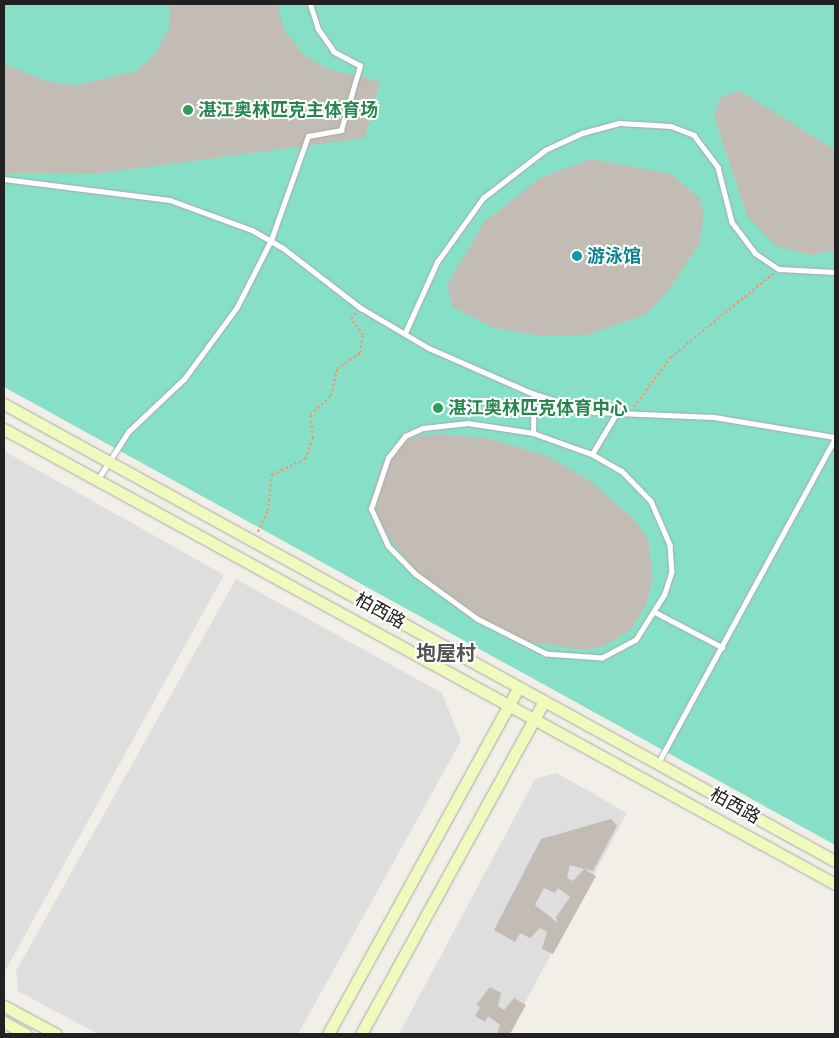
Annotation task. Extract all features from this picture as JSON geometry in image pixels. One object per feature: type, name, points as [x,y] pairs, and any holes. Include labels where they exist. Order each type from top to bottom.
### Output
[{"type":"main road","name":"柏西路","points":[[4,404],[835,861]]},
{"type":"main road","name":"柏西路","points":[[4,429],[532,720],[835,884]]},
{"type":"main road","points":[[328,1034],[519,688]]},
{"type":"main road","points":[[361,1034],[544,701]]},
{"type":"main road","points":[[4,1006],[56,1034]]},
{"type":"main road","points":[[4,1022],[26,1034]]},
{"type":"lane","points":[[97,480],[128,432],[208,349],[236,307],[271,240],[308,136],[341,130],[360,66],[334,52],[318,29],[310,4]]},
{"type":"lane","points":[[405,333],[437,262],[483,198],[545,150],[582,133],[620,123],[671,126],[694,135],[718,167],[732,222],[755,253],[779,269],[835,272]]},
{"type":"lane","points":[[4,179],[170,200],[271,240],[361,308],[466,366],[534,394],[616,414],[714,417],[835,438],[658,764]]},
{"type":"lane","points":[[533,433],[534,394]]},
{"type":"lane","points":[[592,454],[616,414]]},
{"type":"lane","points":[[468,423],[533,433],[592,454],[636,483],[662,521],[672,572],[656,612],[636,640],[602,658],[580,660],[546,654],[477,619],[415,574],[388,546],[370,509],[388,458],[405,436],[423,428],[468,423]]},
{"type":"lane","points":[[656,612],[722,647]]},
{"type":"path","points":[[631,414],[672,357],[779,269]]},
{"type":"path","points":[[253,542],[268,511],[272,475],[305,459],[312,438],[310,415],[331,396],[337,369],[360,353],[363,334],[351,318],[361,308]]},
{"type":"shaded area","points":[[4,451],[224,575],[4,973]]},
{"type":"shaded area","points":[[236,579],[442,693],[461,741],[298,1034],[98,1034],[18,991],[16,971]]},
{"type":"shaded area","points":[[557,773],[627,813],[508,1034],[399,1034],[535,779]]},
{"type":"green space","name":"湛江奥林匹克体育中心","points":[[4,4],[835,4],[835,845],[4,387]]},
{"type":"building","name":"湛江奥林匹克主体育场","points":[[170,4],[277,4],[284,30],[304,55],[330,70],[380,81],[365,138],[95,174],[4,173],[4,64],[49,82],[77,85],[137,71],[155,54],[169,28]]},
{"type":"building","points":[[739,90],[835,150],[835,251],[810,255],[776,246],[747,216],[714,117],[720,98]]},
{"type":"building","name":"游泳馆","points":[[591,159],[671,174],[699,197],[704,214],[699,245],[665,295],[646,314],[588,335],[542,336],[494,328],[453,307],[447,285],[484,222],[540,178]]},
{"type":"building","points":[[438,434],[486,438],[547,456],[589,480],[635,520],[648,540],[653,578],[646,606],[630,630],[603,647],[583,650],[512,639],[452,605],[416,573],[381,525],[373,495],[381,466],[397,446],[414,437]]},
{"type":"building","points":[[611,819],[617,826],[593,871],[584,869],[596,876],[553,954],[542,949],[547,932],[540,928],[530,938],[520,933],[515,942],[494,930],[541,839]],"holes":[[[570,865],[584,869],[573,881],[567,878]],[[544,888],[555,893],[558,888],[570,897],[556,917],[558,923],[535,905]]]},
{"type":"building","points":[[490,987],[501,993],[498,1006],[504,1010],[514,998],[526,1005],[510,1034],[497,1034],[500,1025],[488,1016],[485,1022],[475,1016],[480,1007],[476,1005]]},
{"type":"place","name":"湛江奥林匹克主体育场","points":[[188,110]]},
{"type":"place","name":"游泳馆","points":[[577,256]]},
{"type":"place","name":"湛江奥林匹克体育中心","points":[[438,408]]},
{"type":"district","name":"垉屋村","points":[[446,652]]}]
